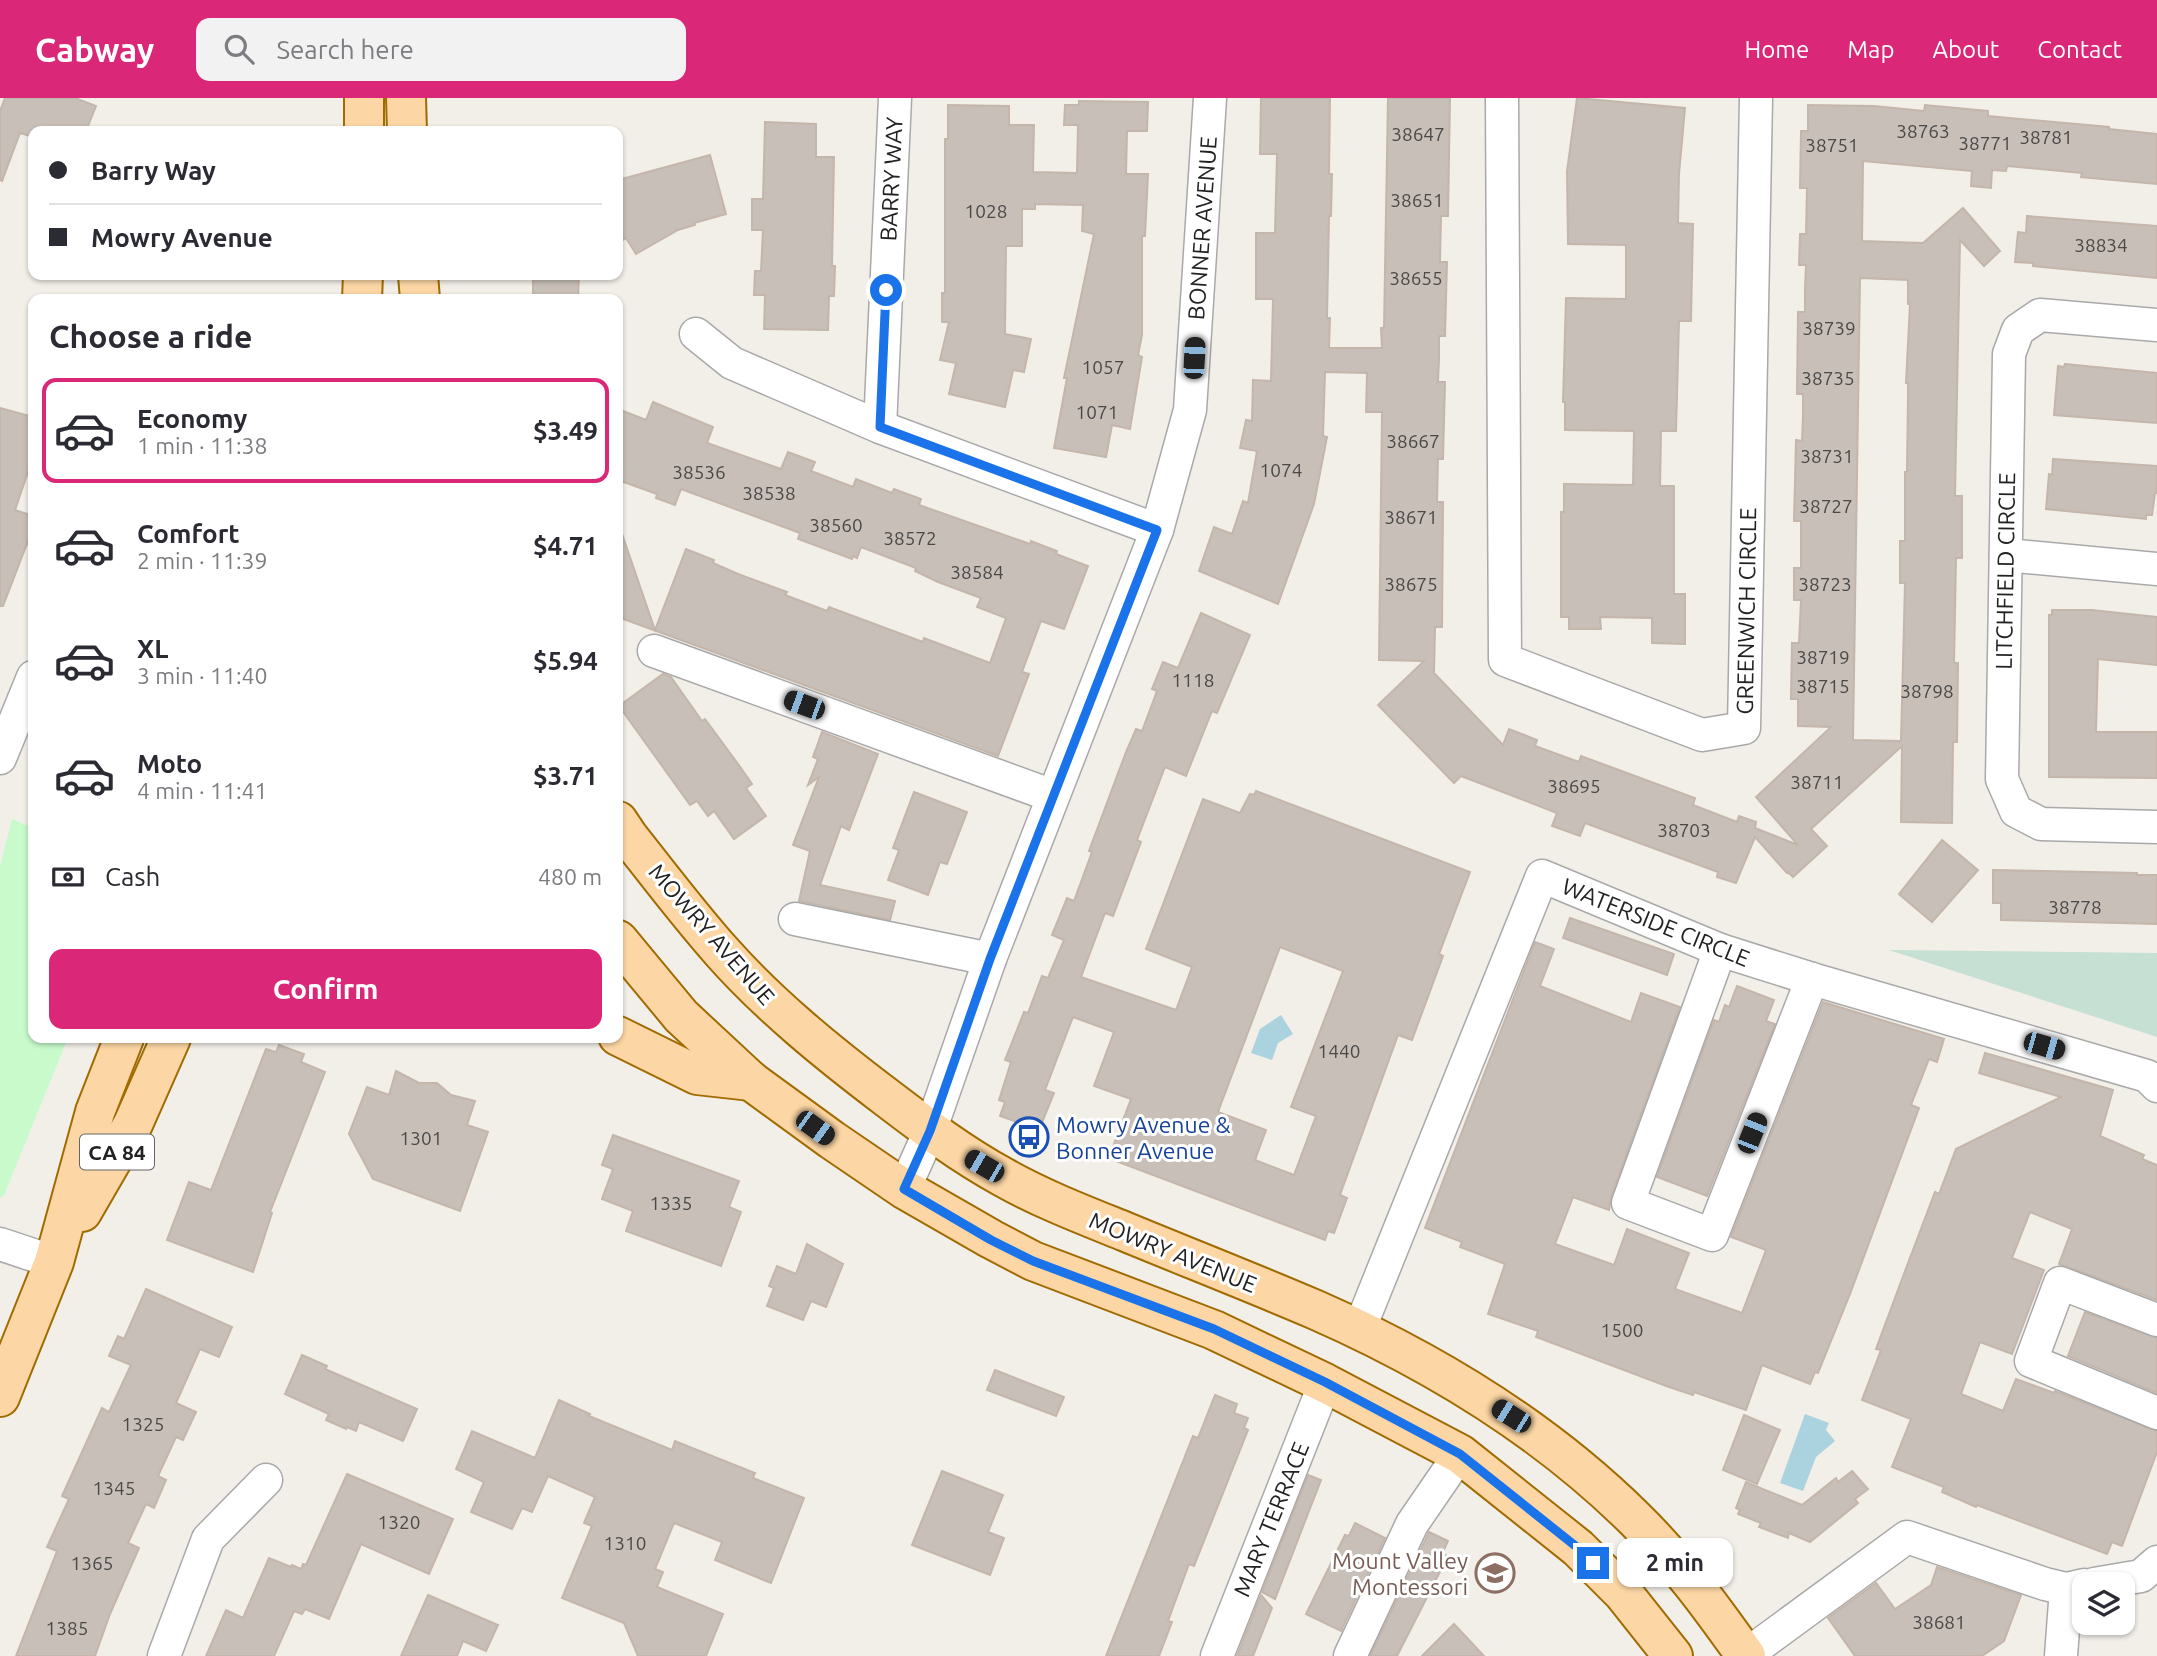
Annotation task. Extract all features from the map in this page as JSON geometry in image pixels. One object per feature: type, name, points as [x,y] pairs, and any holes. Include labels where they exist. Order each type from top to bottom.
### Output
[{"type":"main road","points":[[363,98],[364,126]]},
{"type":"main road","points":[[406,98],[407,126]]},
{"type":"main road","name":"MOWRY AVENUE","points":[[623,828],[722,952],[771,1001],[844,1065],[930,1131],[1004,1178],[1080,1215],[1242,1279],[1359,1330],[1511,1416],[1569,1458],[1636,1520],[1694,1584],[1746,1656]]},
{"type":"main road","points":[[623,946],[681,1016],[751,1081],[904,1189],[991,1240],[1033,1261],[1214,1329],[1325,1382],[1460,1454],[1578,1548],[1623,1593],[1673,1656]]},
{"type":"main road","points":[[623,1038],[697,1075],[751,1081]]},
{"type":"main road","name":"CA 84","points":[[0,1397],[54,1262],[96,1112],[122,1043]]},
{"type":"main road","name":"CA 84","points":[[54,1262],[133,1124],[169,1043]]},
{"type":"street","name":"BARRY WAY","points":[[880,427],[895,98]]},
{"type":"street","name":"BONNER AVENUE","points":[[904,1189],[930,1131],[990,959],[1157,530],[1190,410],[1210,98]]},
{"type":"street","name":"GREENWICH CIRCLE","points":[[1502,98],[1505,660],[1702,735],[1744,728],[1756,98]]},
{"type":"street","name":"LITCHFIELD CIRCLE","points":[[2157,325],[2040,315],[2018,330],[2009,354],[2002,779],[2016,811],[2041,824],[2157,827]]},
{"type":"street","points":[[696,334],[732,363],[880,427],[1157,530]]},
{"type":"street","points":[[2006,555],[2157,569]]},
{"type":"street","points":[[654,651],[1053,796]]},
{"type":"street","points":[[0,758],[28,689]]},
{"type":"street","name":"WATERSIDE CIRCLE","points":[[1359,1330],[1542,876],[1720,950],[2147,1076],[2157,1086]]},
{"type":"street","points":[[795,919],[990,959]]},
{"type":"street","points":[[1720,950],[1628,1203],[1712,1236],[1812,979]]},
{"type":"street","points":[[0,1244],[54,1262]]},
{"type":"street","points":[[2157,1320],[2060,1283],[2031,1361],[2157,1413]]},
{"type":"street","name":"MARY TERRACE","points":[[1217,1656],[1325,1382]]},
{"type":"street","points":[[1350,1656],[1412,1524],[1460,1454]]},
{"type":"street","points":[[164,1656],[208,1539],[266,1480]]},
{"type":"street","points":[[1746,1656],[1907,1537],[2045,1584],[2072,1588]]},
{"type":"street","points":[[2135,1577],[2141,1576],[2157,1562]]},
{"type":"street","points":[[2073,1655],[2076,1635]]},
{"type":"green space","points":[[12,819],[28,826],[28,1043],[66,1043],[4,1195],[0,1198],[0,867]]},
{"type":"green space","points":[[1889,950],[2157,953],[2157,1037]]},
{"type":"water","points":[[1281,1015],[1293,1034],[1278,1043],[1272,1060],[1251,1053],[1260,1029]]},
{"type":"water","points":[[1805,1414],[1829,1423],[1826,1430],[1835,1441],[1816,1457],[1803,1491],[1780,1483]]},
{"type":"building","points":[[5,98],[75,98],[96,106],[88,126],[28,126],[28,135],[20,133],[2,181],[0,111]]},
{"type":"building","points":[[1261,98],[1330,98],[1329,174],[1332,174],[1327,318],[1330,318],[1329,348],[1382,348],[1388,98],[1450,98],[1448,216],[1441,216],[1440,262],[1447,262],[1445,336],[1439,336],[1438,382],[1445,382],[1443,459],[1438,459],[1437,502],[1443,502],[1442,627],[1435,627],[1434,673],[1503,745],[1509,729],[1537,740],[1535,746],[1579,762],[1581,756],[1695,798],[1693,805],[1737,822],[1739,816],[1756,822],[1755,828],[1798,845],[1756,797],[1831,727],[1798,726],[1798,699],[1791,699],[1792,643],[1799,643],[1801,600],[1794,600],[1794,568],[1801,568],[1801,521],[1794,521],[1796,440],[1802,441],[1803,417],[1803,394],[1797,394],[1798,312],[1805,312],[1806,265],[1799,265],[1800,234],[1806,234],[1807,188],[1800,188],[1801,131],[1808,131],[1808,105],[1874,106],[1924,111],[1925,105],[1988,111],[1988,116],[2157,134],[2157,184],[2081,177],[2082,173],[2007,166],[2006,171],[1992,170],[1991,188],[1971,186],[1972,171],[1863,161],[1862,241],[1923,243],[1963,208],[2000,251],[1984,266],[1960,240],[1955,496],[1962,496],[1962,558],[1956,558],[1954,663],[1958,663],[1957,742],[1953,742],[1952,823],[1901,822],[1902,746],[1811,829],[1827,846],[1793,877],[1755,837],[1736,883],[1717,877],[1718,872],[1585,823],[1580,836],[1552,826],[1557,813],[1461,776],[1454,783],[1378,705],[1424,661],[1379,660],[1382,412],[1366,412],[1367,373],[1325,372],[1323,436],[1327,437],[1314,504],[1278,604],[1199,571],[1214,527],[1232,534],[1243,501],[1248,503],[1257,451],[1240,448],[1246,420],[1252,421],[1253,380],[1271,381],[1273,299],[1256,299],[1256,233],[1275,233],[1277,154],[1260,154]],"holes":[[[1860,278],[1908,280],[1910,304],[1906,383],[1905,541],[1900,541],[1900,583],[1905,583],[1901,741],[1853,740]]]},
{"type":"building","points":[[1577,98],[1685,108],[1678,223],[1693,224],[1691,321],[1679,321],[1676,431],[1661,431],[1660,486],[1674,486],[1674,594],[1685,594],[1685,644],[1652,643],[1652,618],[1600,617],[1601,629],[1569,629],[1569,617],[1561,617],[1561,512],[1564,512],[1564,484],[1633,485],[1634,431],[1565,430],[1563,402],[1566,298],[1626,299],[1626,245],[1568,244],[1567,171]]},
{"type":"building","points":[[1079,101],[1148,102],[1147,131],[1127,131],[1126,174],[1148,174],[1145,236],[1142,236],[1142,335],[1138,355],[1142,357],[1130,429],[1112,425],[1106,457],[1054,448],[1067,378],[1064,378],[1094,234],[1082,231],[1083,205],[1035,204],[1035,209],[1022,209],[1022,246],[1006,246],[1005,334],[1031,339],[1024,372],[1013,370],[1005,407],[949,394],[956,363],[940,360],[949,322],[942,322],[942,293],[945,293],[945,139],[948,139],[948,105],[1009,106],[1009,125],[1034,125],[1033,172],[1077,173],[1078,125],[1064,125],[1065,105],[1079,105]]},
{"type":"building","points":[[765,122],[816,124],[816,157],[834,157],[834,296],[829,296],[828,330],[764,329],[765,295],[754,295],[755,271],[761,271],[763,230],[752,230],[752,199],[763,199]]},
{"type":"building","points":[[710,155],[726,214],[678,230],[636,254],[626,238],[623,240],[623,179]]},
{"type":"building","points":[[2027,216],[2157,226],[2157,278],[2015,262],[2018,232],[2026,233]]},
{"type":"building","points":[[533,280],[579,280],[578,294],[533,294]]},
{"type":"building","points":[[2065,364],[2157,373],[2157,423],[2054,415],[2058,366],[2064,367]]},
{"type":"building","points":[[653,402],[713,427],[707,443],[781,469],[788,452],[815,462],[811,471],[853,487],[856,479],[892,493],[894,489],[921,499],[919,505],[1030,544],[1031,541],[1088,566],[1064,629],[1041,621],[1022,672],[1029,674],[998,756],[623,619],[623,537],[655,630],[686,549],[714,560],[713,563],[738,574],[787,592],[785,595],[827,611],[829,607],[923,642],[924,638],[990,663],[1006,618],[977,607],[981,598],[938,582],[915,571],[916,568],[861,547],[857,558],[853,556],[852,559],[798,539],[800,533],[681,489],[675,505],[656,498],[657,494],[623,482],[623,411],[646,420]]},
{"type":"building","points":[[0,408],[28,416],[28,472],[15,510],[28,514],[28,541],[3,606],[0,606]]},
{"type":"building","points":[[2053,459],[2157,466],[2157,493],[2152,515],[2146,515],[2146,519],[2046,509]]},
{"type":"building","points":[[2052,610],[2092,610],[2157,617],[2157,665],[2098,659],[2096,732],[2157,732],[2157,778],[2049,777],[2049,615],[2052,615]]},
{"type":"building","points":[[1201,613],[1250,635],[1217,713],[1212,711],[1186,776],[1165,767],[1137,840],[1141,842],[1113,916],[1105,913],[1081,977],[1176,1010],[1192,967],[1146,949],[1203,799],[1240,813],[1250,794],[1254,795],[1256,791],[1470,872],[1439,954],[1443,956],[1412,1040],[1398,1035],[1340,1195],[1347,1198],[1334,1233],[1328,1231],[1325,1240],[1113,1160],[1116,1151],[1112,1149],[1131,1099],[1094,1086],[1114,1032],[1073,1017],[1045,1090],[1054,1093],[1039,1130],[1000,1116],[1005,1102],[999,1100],[1011,1062],[1005,1060],[1024,1012],[1028,1013],[1042,976],[1048,978],[1064,940],[1052,935],[1067,898],[1074,901],[1092,852],[1089,851],[1126,752],[1136,729],[1142,731],[1157,691],[1152,689],[1163,662],[1178,668]],"holes":[[[1280,947],[1343,971],[1291,1107],[1316,1116],[1294,1175],[1255,1160],[1266,1130],[1218,1112]]]},
{"type":"building","points":[[663,674],[671,677],[752,784],[746,788],[766,816],[734,839],[714,811],[708,816],[697,801],[690,805],[623,712],[623,703]]},
{"type":"building","points":[[822,732],[878,754],[849,830],[841,826],[820,885],[895,901],[890,920],[799,901],[810,851],[793,845],[819,777],[808,785],[818,759],[813,757]]},
{"type":"building","points":[[914,792],[967,812],[947,864],[940,862],[928,895],[888,880],[899,850],[893,848]]},
{"type":"building","points":[[1942,840],[1978,870],[1932,922],[1899,894]]},
{"type":"building","points":[[1993,870],[2157,875],[2157,924],[2001,920],[2001,903],[1993,903]]},
{"type":"building","points":[[1570,918],[1674,954],[1667,975],[1563,938]]},
{"type":"building","points":[[1535,942],[1554,949],[1540,986],[1631,1022],[1641,993],[1680,1007],[1611,1197],[1609,1210],[1573,1197],[1555,1244],[1614,1265],[1627,1229],[1689,1253],[1675,1289],[1742,1313],[1766,1250],[1731,1237],[1823,1002],[1944,1039],[1937,1062],[1929,1059],[1911,1105],[1919,1108],[1850,1294],[1818,1373],[1815,1372],[1810,1384],[1762,1365],[1746,1410],[1694,1392],[1693,1395],[1669,1387],[1536,1337],[1538,1331],[1488,1314],[1505,1264],[1460,1247],[1462,1242],[1425,1228]]},
{"type":"building","points":[[1737,986],[1774,1000],[1766,1021],[1775,1024],[1707,1196],[1657,1177],[1714,1020],[1719,1022],[1725,1005],[1729,1007]]},
{"type":"building","points":[[279,1045],[304,1054],[301,1062],[325,1072],[270,1212],[272,1213],[253,1272],[167,1240],[189,1182],[211,1190],[266,1049],[276,1052]]},
{"type":"building","points":[[1985,1053],[2113,1090],[2100,1136],[2144,1155],[2142,1159],[2157,1165],[2157,1300],[2059,1264],[2072,1229],[2030,1212],[2012,1258],[2044,1270],[2012,1354],[1980,1342],[1961,1394],[2003,1411],[2016,1379],[2054,1393],[2055,1391],[2157,1431],[2157,1452],[2122,1546],[2112,1542],[2107,1554],[1977,1505],[1976,1507],[1942,1492],[1944,1487],[1892,1467],[1911,1419],[1862,1400],[1881,1350],[1876,1349],[1902,1279],[1935,1192],[1939,1194],[1956,1149],[2061,1097],[1979,1073]]},
{"type":"building","points":[[396,1071],[419,1083],[437,1083],[451,1095],[475,1101],[467,1125],[488,1132],[460,1211],[373,1179],[349,1134],[367,1087],[389,1095]]},
{"type":"building","points":[[613,1135],[739,1181],[729,1207],[741,1212],[721,1266],[626,1231],[633,1211],[602,1199],[613,1169],[602,1165]]},
{"type":"building","points":[[807,1244],[843,1264],[826,1307],[811,1301],[803,1320],[767,1306],[774,1288],[769,1286],[777,1266],[796,1274]]},
{"type":"building","points":[[146,1289],[232,1327],[219,1357],[200,1349],[176,1403],[196,1412],[183,1440],[176,1437],[158,1476],[166,1480],[154,1508],[146,1504],[128,1543],[139,1548],[95,1656],[16,1656],[57,1551],[47,1547],[69,1499],[62,1496],[102,1408],[109,1412],[131,1365],[109,1356],[118,1336],[124,1339]]},
{"type":"building","points":[[2085,1312],[2157,1338],[2157,1393],[2068,1356]]},
{"type":"building","points":[[302,1355],[327,1366],[325,1369],[417,1409],[403,1441],[359,1422],[356,1431],[347,1427],[346,1429],[326,1420],[329,1414],[285,1394]]},
{"type":"building","points":[[995,1370],[1064,1397],[1056,1416],[987,1390]]},
{"type":"building","points":[[1215,1395],[1237,1404],[1234,1413],[1248,1418],[1244,1428],[1248,1430],[1194,1566],[1189,1564],[1168,1621],[1172,1622],[1159,1656],[1106,1656],[1193,1436],[1198,1438]]},
{"type":"building","points":[[559,1400],[590,1414],[589,1416],[672,1450],[675,1441],[755,1473],[753,1478],[804,1498],[771,1583],[715,1560],[722,1542],[674,1523],[655,1569],[663,1572],[657,1587],[723,1614],[706,1656],[638,1656],[624,1623],[562,1598],[592,1526],[584,1523],[595,1497],[548,1476],[532,1512],[522,1508],[512,1529],[471,1512],[484,1482],[456,1469],[472,1431],[535,1458]]},
{"type":"building","points":[[1744,1415],[1780,1430],[1757,1484],[1723,1470]]},
{"type":"building","points":[[942,1471],[1003,1495],[988,1532],[1004,1538],[990,1575],[912,1545]]},
{"type":"building","points":[[1852,1471],[1868,1489],[1855,1499],[1858,1503],[1810,1542],[1789,1533],[1788,1538],[1759,1527],[1761,1523],[1738,1514],[1740,1510],[1736,1508],[1746,1482],[1802,1505],[1836,1478],[1838,1482]]},
{"type":"building","points":[[347,1474],[453,1519],[429,1574],[361,1544],[329,1619],[305,1609],[302,1614],[294,1611],[274,1656],[206,1656],[226,1610],[243,1618],[269,1558],[301,1569],[303,1564],[306,1565]]},
{"type":"building","points":[[1308,1475],[1321,1480],[1275,1599],[1262,1592]]},
{"type":"building","points":[[1355,1523],[1385,1538],[1341,1631],[1306,1614],[1345,1535],[1349,1536]]},
{"type":"building","points":[[1429,1532],[1448,1541],[1442,1554],[1448,1556],[1397,1656],[1370,1656]]},
{"type":"building","points":[[1937,1567],[2021,1595],[2004,1641],[1982,1656],[1855,1656],[1828,1618],[1876,1583],[1895,1609],[1931,1585]]},
{"type":"building","points":[[428,1595],[498,1625],[486,1651],[463,1641],[457,1656],[401,1656]]},
{"type":"building","points":[[1261,1595],[1272,1608],[1253,1656],[1237,1656]]},
{"type":"building","points":[[1454,1624],[1484,1656],[1422,1656]]},
{"type":"place","name":"Mowry Avenue & Bonner Avenue","points":[[1029,1137]]},
{"type":"place","name":"Mount Valley Montessori","points":[[1495,1573]]},
{"type":"route","points":[[886,290],[880,427],[1157,530],[990,959],[930,1131],[904,1189],[991,1240],[1033,1261],[1214,1329],[1325,1382],[1460,1454],[1593,1563]]}]
